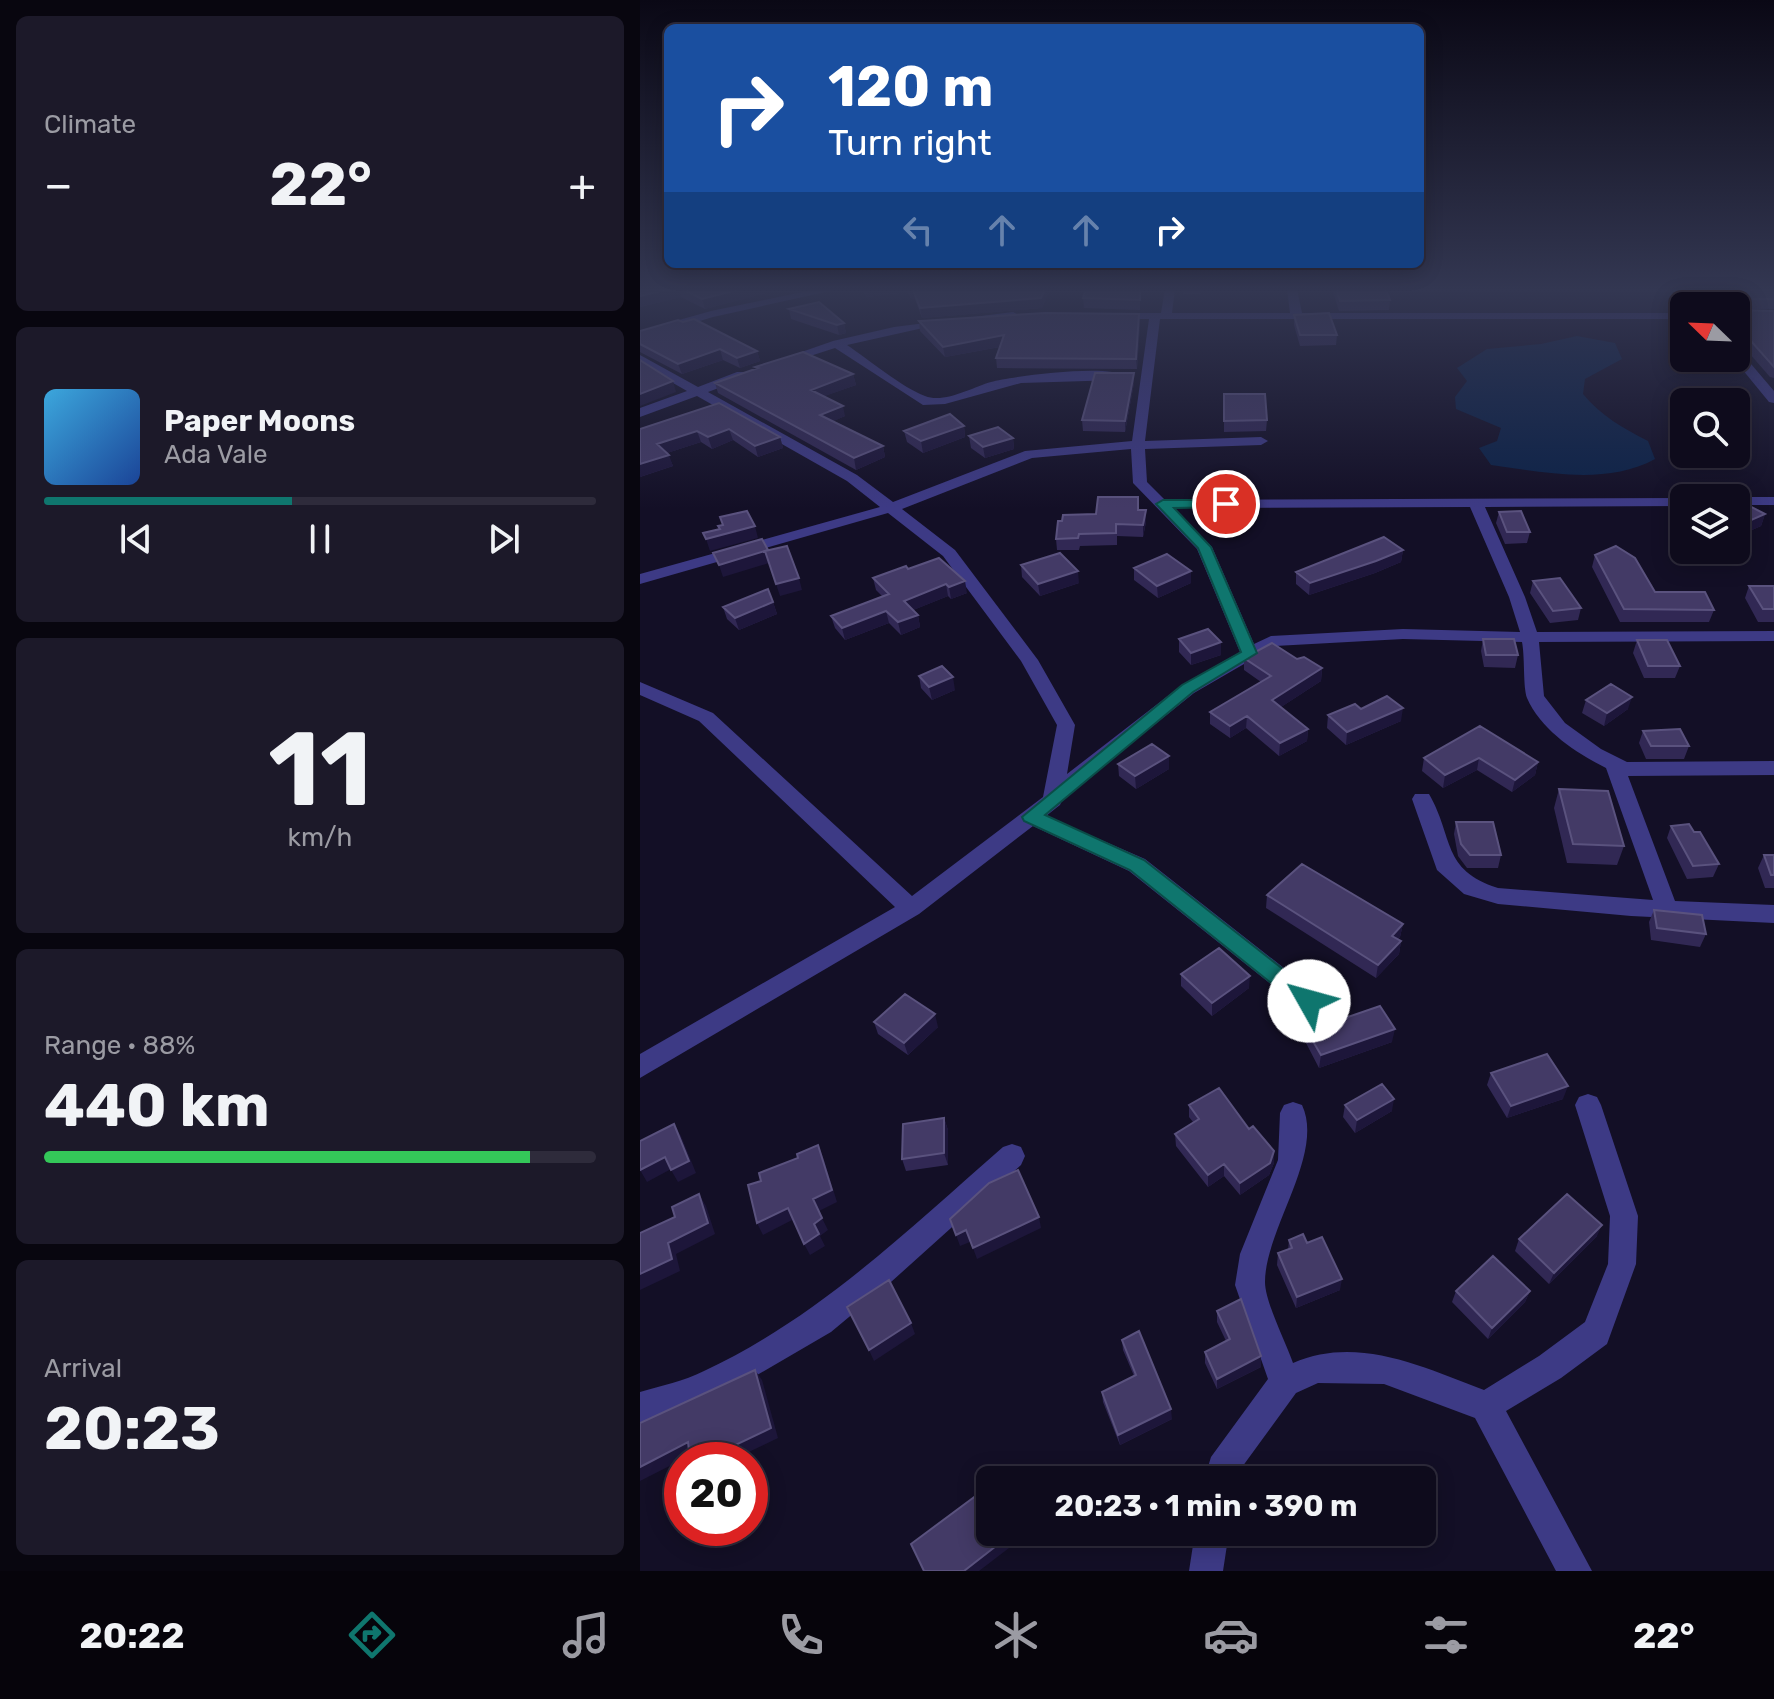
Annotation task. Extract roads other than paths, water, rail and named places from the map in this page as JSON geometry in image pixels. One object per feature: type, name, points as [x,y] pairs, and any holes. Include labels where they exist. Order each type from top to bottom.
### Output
[{"type":"street","points":[[640,1067],[911,908],[1053,800],[1066,725],[1029,660],[949,553],[852,478],[646,362]]},
{"type":"street","points":[[771,364],[777,362]]},
{"type":"street","points":[[865,362],[923,401],[939,403],[1005,382],[1061,374],[1147,376]]},
{"type":"street","points":[[1150,362],[1138,445],[1140,483],[1204,547],[1249,653]]},
{"type":"street","points":[[640,413],[757,369]]},
{"type":"street","points":[[1750,371],[1774,399]]},
{"type":"street","points":[[640,579],[891,508],[1030,454],[1138,445],[1261,441]]},
{"type":"street","points":[[1750,501],[1774,501]]},
{"type":"street","points":[[1163,504],[1670,502]]},
{"type":"street","points":[[1476,503],[1531,637],[1537,679],[1535,696],[1558,727],[1594,754],[1624,769],[1774,768]]},
{"type":"street","points":[[1054,795],[1188,689],[1271,641],[1403,634],[1774,636]]},
{"type":"street","points":[[640,688],[706,717],[911,908]]},
{"type":"street","points":[[1614,764],[1667,909]]},
{"type":"street","points":[[1422,799],[1448,870],[1472,888],[1498,896],[1774,914]]},
{"type":"street","points":[[1031,817],[1137,865],[1309,1001]]},
{"type":"street","points":[[1486,1406],[1550,1367],[1596,1333],[1614,1289],[1622,1264],[1624,1216],[1588,1105]]},
{"type":"street","points":[[1285,1382],[1250,1285],[1254,1254],[1291,1160],[1293,1113]]},
{"type":"street","points":[[640,1408],[710,1385],[820,1321],[881,1272],[1012,1156]]},
{"type":"street","points":[[1223,1466],[1285,1382],[1317,1368],[1384,1369],[1486,1406],[1575,1571]]},
{"type":"street","points":[[1206,1571],[1210,1546]]},
{"type":"water","points":[[1466,362],[1616,362],[1585,379],[1583,394],[1605,415],[1648,441],[1655,459],[1636,467],[1595,475],[1491,465],[1479,448],[1497,441],[1501,428],[1456,409],[1455,397],[1467,381],[1457,368]]}]
